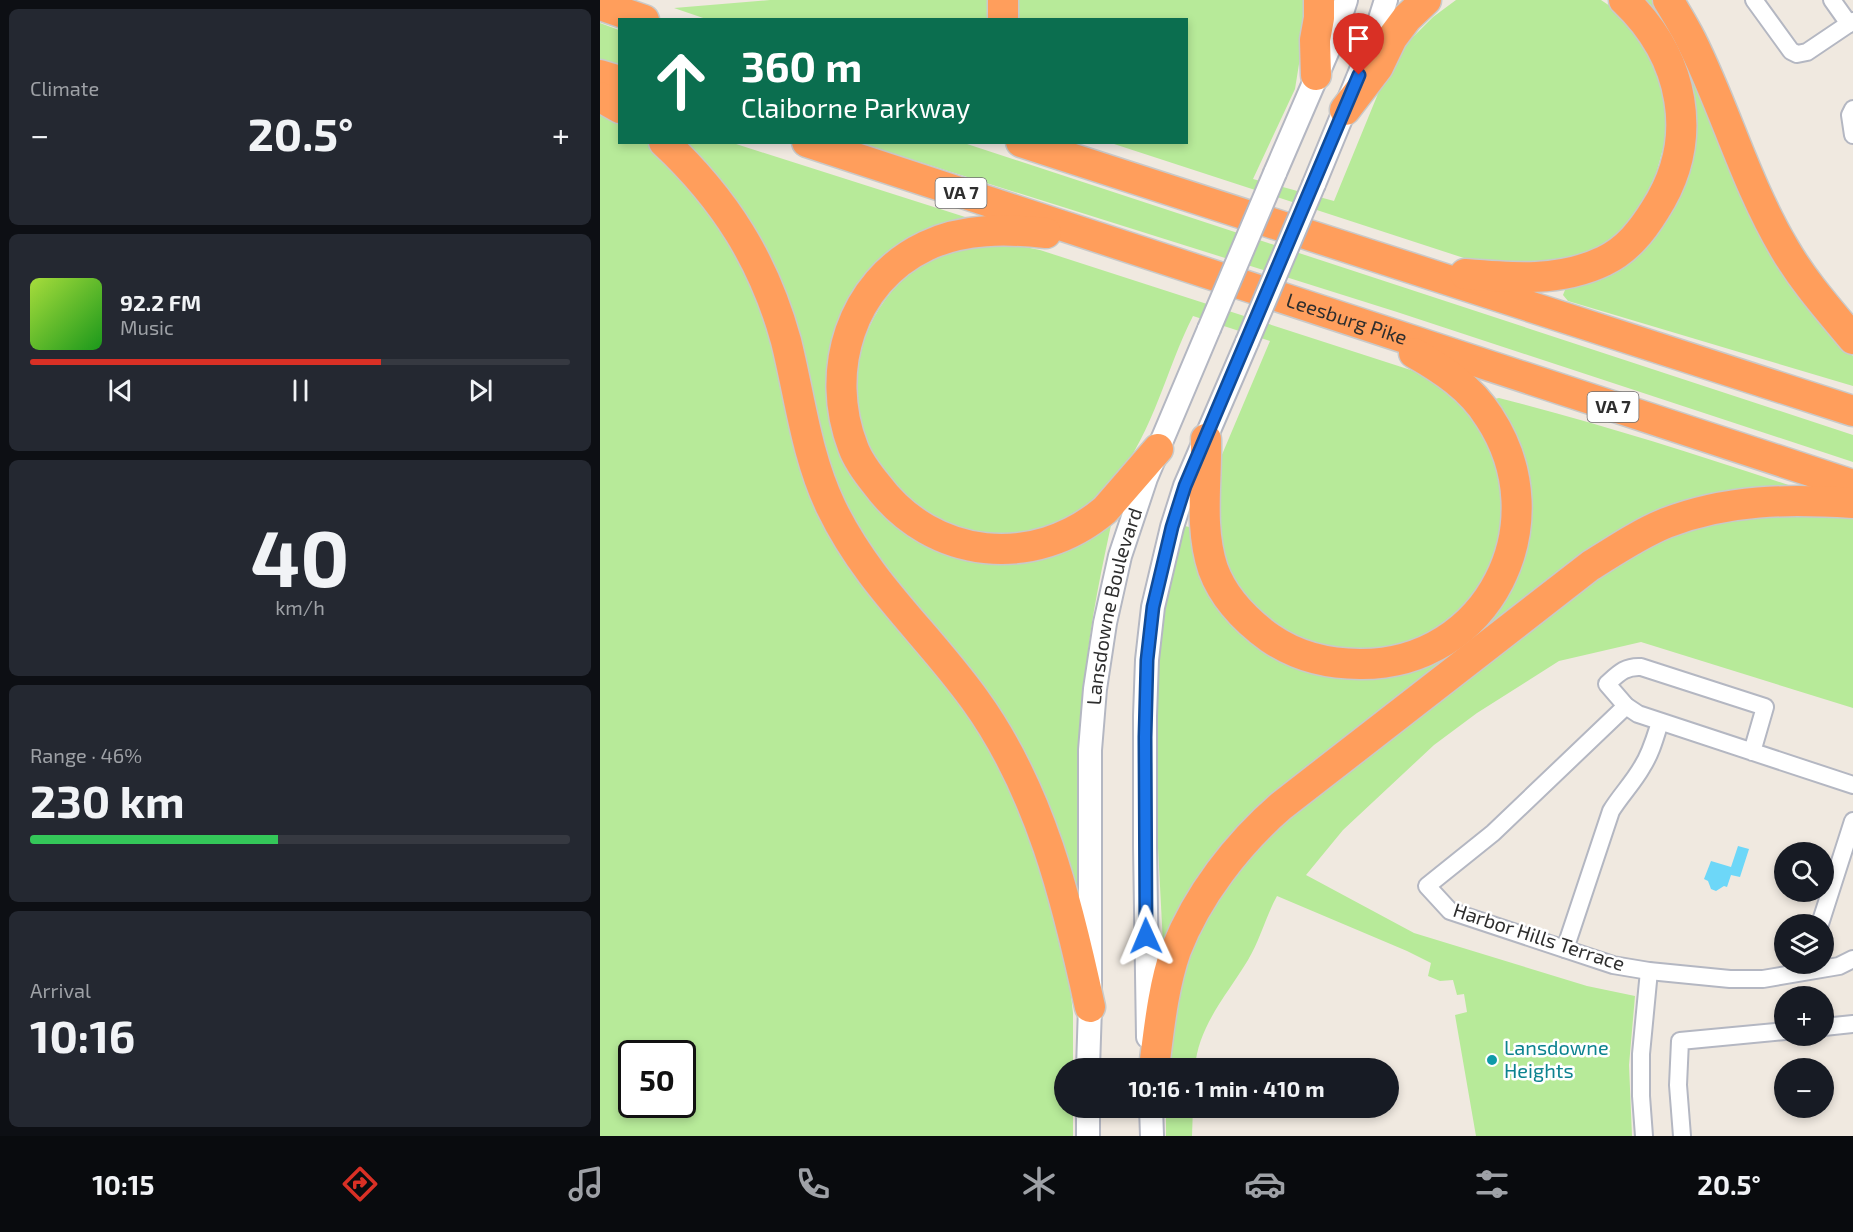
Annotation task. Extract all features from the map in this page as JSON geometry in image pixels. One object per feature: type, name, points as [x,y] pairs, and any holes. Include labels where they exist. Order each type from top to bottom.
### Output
[{"type":"highway","points":[[1003,0],[1004,18]]},
{"type":"highway","points":[[1316,75],[1315,40],[1319,0]]},
{"type":"highway","points":[[1345,110],[1378,67],[1392,38],[1407,18],[1426,0]]},
{"type":"highway","points":[[1385,261],[1456,273],[1523,278],[1553,276],[1582,270],[1605,261],[1628,246],[1645,227],[1673,178],[1680,148],[1680,120],[1678,92],[1671,65],[1659,40],[1642,17],[1624,0]]},
{"type":"highway","points":[[1668,0],[1691,39],[1740,160],[1785,250],[1815,293],[1853,339]]},
{"type":"highway","points":[[600,5],[638,18]]},
{"type":"highway","points":[[600,75],[618,80]]},
{"type":"highway","points":[[600,97],[618,107]]},
{"type":"highway","points":[[666,144],[706,184],[722,205],[740,232],[768,286],[786,343],[814,462],[843,531],[871,575],[956,674],[977,702],[1017,770],[1038,819],[1064,896],[1090,1007]]},
{"type":"highway","name":"Leesburg Pike","points":[[813,144],[1853,485]]},
{"type":"highway","points":[[1027,144],[1853,411]]},
{"type":"highway","points":[[1081,144],[1150,184]]},
{"type":"highway","points":[[1116,244],[1015,230],[984,231],[952,237],[927,245],[901,261],[877,285],[861,306],[848,335],[842,364],[841,393],[844,420],[854,449],[868,474],[885,496],[907,516],[932,532],[967,546],[1001,550],[1035,546],[1068,536],[1096,518],[1158,448]]},
{"type":"highway","points":[[1206,439],[1207,463],[1203,512],[1206,545],[1225,596],[1250,623],[1283,646],[1317,660],[1347,664],[1384,664],[1418,654],[1446,639],[1475,616],[1495,589],[1510,558],[1517,526],[1517,499],[1512,468],[1502,440],[1490,418],[1461,384],[1437,366],[1373,328]]},
{"type":"highway","points":[[1153,1058],[1176,951],[1208,890],[1234,852],[1262,822],[1281,806],[1590,566],[1628,543],[1666,524],[1704,511],[1743,503],[1783,500],[1853,503]]},
{"type":"main road","name":"Lansdowne Boulevard","points":[[1088,1058],[1090,786],[1095,689],[1105,623],[1120,556],[1158,448],[1335,34],[1346,0]]},
{"type":"main road","name":"Lansdowne Boulevard","points":[[1151,1058],[1144,846],[1147,660],[1153,607],[1172,527],[1185,486],[1345,110],[1373,41],[1386,0]]},
{"type":"main road","points":[[1088,1118],[1088,1136]]},
{"type":"main road","points":[[1151,1118],[1152,1136]]},
{"type":"street","points":[[1754,0],[1791,51],[1797,54],[1807,52],[1851,22],[1832,0]]},
{"type":"street","points":[[1853,109],[1850,115],[1853,135]]},
{"type":"street","points":[[1752,752],[1765,707],[1641,667],[1632,666],[1623,670],[1607,684],[1626,706],[1638,714],[1660,722],[1853,785]]},
{"type":"street","name":"Harbor Hills Terrace","points":[[1626,706],[1493,833],[1427,886],[1450,911],[1613,965],[1649,971],[1747,980],[1782,974]]},
{"type":"street","points":[[1565,949],[1611,811],[1622,792],[1641,770],[1650,753],[1660,722]]},
{"type":"street","points":[[1823,914],[1851,832]]},
{"type":"street","name":"Harbor Hills Terrace","points":[[1834,966],[1853,959]]},
{"type":"street","points":[[1644,1136],[1641,1054],[1649,971]]},
{"type":"street","points":[[1834,1026],[1853,1024]]},
{"type":"street","points":[[1682,1136],[1678,1085],[1680,1041],[1774,1032]]},
{"type":"green space","points":[[770,0],[995,0],[995,18],[703,18],[674,8]]},
{"type":"green space","points":[[1015,0],[1307,0],[1307,14],[1295,89],[1253,179],[1334,201],[1384,79],[1407,43],[1433,17],[1456,0],[1601,0],[1622,14],[1659,66],[1668,105],[1666,138],[1656,174],[1640,207],[1621,234],[1592,252],[1544,265],[1467,259],[1114,144],[1188,144],[1188,18],[1015,18]]},
{"type":"green space","points":[[1640,0],[1658,0],[1821,319],[1853,356],[1853,386],[1568,301],[1563,295],[1565,290],[1610,275],[1642,251],[1671,214],[1687,174]]},
{"type":"green space","points":[[600,23],[618,30],[618,67],[600,61]]},
{"type":"green space","points":[[600,106],[618,118],[618,144],[654,144],[686,173],[766,297],[804,466],[978,722],[1008,774],[1064,935],[1073,1013],[1073,1058],[1054,1058],[1054,1118],[1073,1118],[1073,1136],[600,1136]]},
{"type":"green space","points":[[670,144],[736,144],[984,223],[857,299],[851,466],[976,555],[1113,516],[1094,612],[1086,670],[1081,757],[1081,903],[1062,852],[873,562],[830,476],[792,340]]},
{"type":"green space","points":[[862,144],[967,144],[1853,435],[1853,462],[1397,312]]},
{"type":"green space","points":[[1004,243],[1040,250],[1420,373],[1450,392],[1490,438],[1508,508],[1482,591],[1424,638],[1361,653],[1310,645],[1270,623],[1233,582],[1221,554],[1214,523],[1221,457],[1270,341],[1193,316],[1150,420],[1129,460],[1105,490],[1082,510],[1041,529],[1003,533],[964,530],[944,524],[928,514],[883,471],[871,452],[860,424],[856,395],[858,366],[865,338],[877,312],[895,288],[916,268],[957,249]]},
{"type":"green space","points":[[1499,398],[1620,431],[1819,495],[1692,508],[1288,794],[1164,963],[1155,790],[1156,665],[1164,596],[1185,526],[1193,528],[1225,610],[1392,672],[1516,567],[1494,399]]},
{"type":"green space","points":[[1766,512],[1853,517],[1853,708],[1641,642],[1559,661],[1477,713],[1434,745],[1343,830],[1306,875],[1414,933],[1587,986],[1635,996],[1629,1065],[1632,1136],[1476,1136],[1455,1015],[1467,1012],[1464,994],[1457,995],[1453,980],[1440,981],[1428,976],[1431,963],[1277,896],[1252,952],[1208,1025],[1196,1058],[1166,1058],[1167,1030],[1197,933],[1255,845],[1616,556],[1685,525]]},
{"type":"green space","points":[[1166,1118],[1193,1118],[1192,1136],[1166,1136]]},
{"type":"water","points":[[1738,846],[1749,849],[1740,877],[1731,875],[1727,887],[1724,886],[1716,891],[1711,889],[1708,881],[1704,879],[1711,861],[1731,867]]},
{"type":"place","name":"Lansdowne Heights","points":[[1492,1060]]},
{"type":"route","points":[[1146,936],[1144,846],[1147,660],[1153,607],[1172,527],[1185,486],[1359,75]]}]
